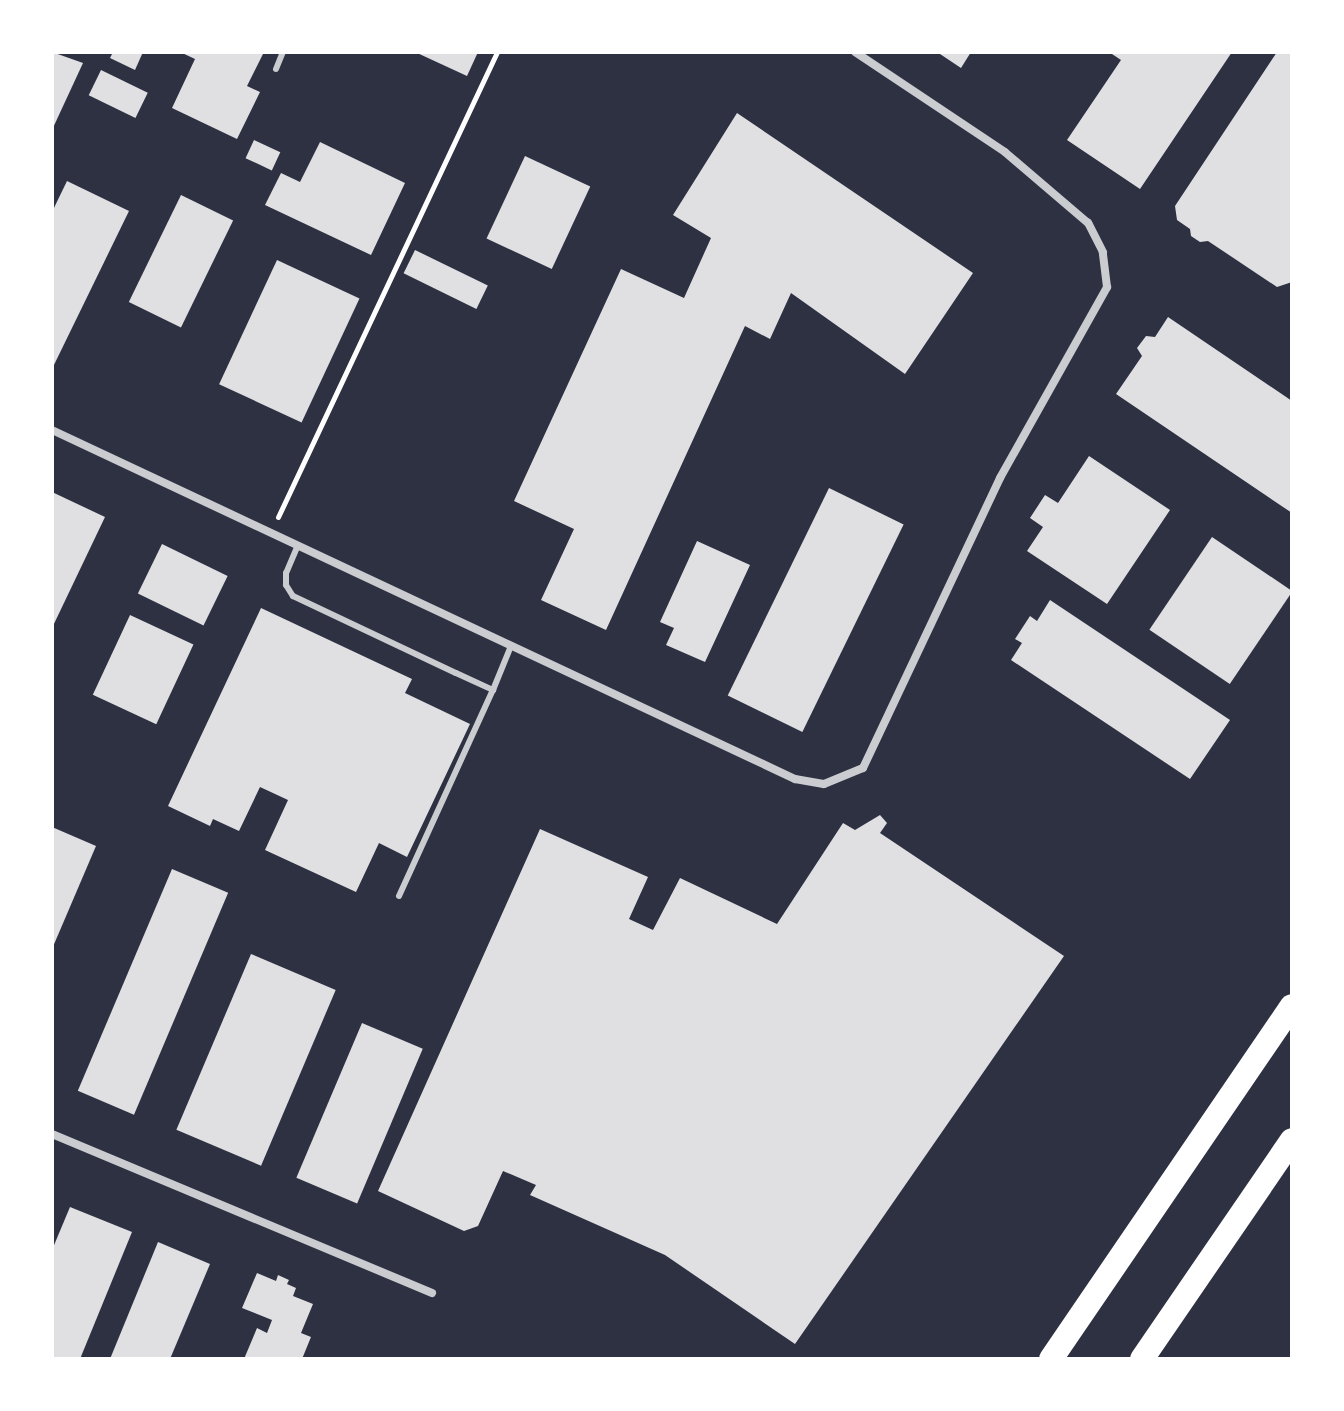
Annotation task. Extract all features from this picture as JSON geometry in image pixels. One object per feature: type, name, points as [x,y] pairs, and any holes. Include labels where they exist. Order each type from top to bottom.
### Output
[{"type":"highway","points":[[1051,1359],[1292,1006]]},
{"type":"highway","points":[[1142,1359],[1292,1140]]},
{"type":"street","points":[[52,430],[795,779],[824,784],[863,768],[1000,478],[1107,287],[1103,252],[1088,223],[1005,152],[855,52]]},
{"type":"street","points":[[52,1134],[432,1293]]},
{"type":"lane","points":[[276,69],[283,52]]},
{"type":"lane","points":[[298,545],[286,573],[286,585],[293,596],[493,690]]},
{"type":"lane","points":[[399,896],[511,646]]},
{"type":"path","points":[[271,533],[497,52]]},
{"type":"building","points":[[52,52],[83,63],[52,130]]},
{"type":"building","points":[[113,52],[143,52],[135,70],[110,58]]},
{"type":"building","points":[[180,52],[264,52],[247,86],[260,92],[237,139],[172,108],[195,59]]},
{"type":"building","points":[[415,52],[478,52],[467,76]]},
{"type":"building","points":[[937,52],[971,52],[961,68]]},
{"type":"building","points":[[1109,52],[1232,52],[1140,189],[1067,140],[1121,60]]},
{"type":"building","points":[[1277,52],[1292,52],[1292,282],[1277,287],[1208,241],[1200,242],[1191,236],[1190,229],[1177,220],[1175,206]]},
{"type":"building","points":[[101,70],[148,93],[135,118],[89,95]]},
{"type":"building","points":[[737,113],[973,273],[905,374],[791,293],[770,339],[745,326],[606,630],[541,600],[574,529],[514,501],[621,269],[684,298],[711,238],[673,215]]},
{"type":"building","points":[[254,140],[280,152],[272,170],[246,158]]},
{"type":"building","points":[[320,142],[405,183],[371,255],[265,205],[281,173],[300,182]]},
{"type":"building","points":[[525,156],[590,186],[552,269],[487,238]]},
{"type":"building","points":[[67,181],[129,211],[52,369],[52,212]]},
{"type":"building","points":[[181,195],[233,220],[181,327],[129,302]]},
{"type":"building","points":[[415,250],[488,286],[476,309],[404,273]]},
{"type":"building","points":[[277,260],[359,298],[302,423],[219,384]]},
{"type":"building","points":[[1168,317],[1292,401],[1292,513],[1116,394],[1142,356],[1137,348],[1146,336],[1155,337]]},
{"type":"building","points":[[1089,456],[1170,510],[1107,604],[1027,551],[1043,527],[1030,518],[1045,495],[1058,503]]},
{"type":"building","points":[[829,488],[904,524],[802,732],[728,696]]},
{"type":"building","points":[[52,492],[105,517],[52,628]]},
{"type":"building","points":[[1212,537],[1292,591],[1230,684],[1149,630]]},
{"type":"building","points":[[697,541],[750,565],[705,662],[666,645],[674,628],[660,622]]},
{"type":"building","points":[[162,544],[228,576],[204,625],[138,593]]},
{"type":"building","points":[[1050,600],[1230,720],[1190,779],[1011,660],[1022,643],[1015,639],[1030,616],[1037,621]]},
{"type":"building","points":[[261,608],[412,679],[405,693],[470,724],[407,857],[379,843],[356,892],[265,850],[288,800],[260,787],[239,831],[213,819],[210,826],[168,806]]},
{"type":"building","points":[[130,615],[193,645],[156,724],[93,695]]},
{"type":"building","points":[[880,815],[887,823],[880,833],[1064,956],[795,1344],[665,1255],[530,1195],[536,1185],[503,1171],[478,1226],[464,1231],[378,1191],[540,829],[648,877],[629,919],[653,930],[680,878],[777,924],[843,823],[855,830]]},
{"type":"building","points":[[52,827],[96,846],[52,949]]},
{"type":"building","points":[[172,869],[228,893],[134,1115],[78,1091]]},
{"type":"building","points":[[251,954],[336,990],[261,1166],[176,1130]]},
{"type":"building","points":[[362,1023],[423,1049],[357,1203],[296,1178]]},
{"type":"building","points":[[70,1207],[132,1232],[80,1359],[52,1359],[52,1250]]},
{"type":"building","points":[[158,1242],[210,1264],[170,1359],[110,1359]]},
{"type":"building","points":[[257,1273],[276,1281],[278,1275],[289,1280],[287,1284],[296,1288],[293,1296],[313,1304],[301,1333],[311,1337],[302,1359],[244,1359],[257,1328],[267,1333],[272,1320],[242,1308]]}]
